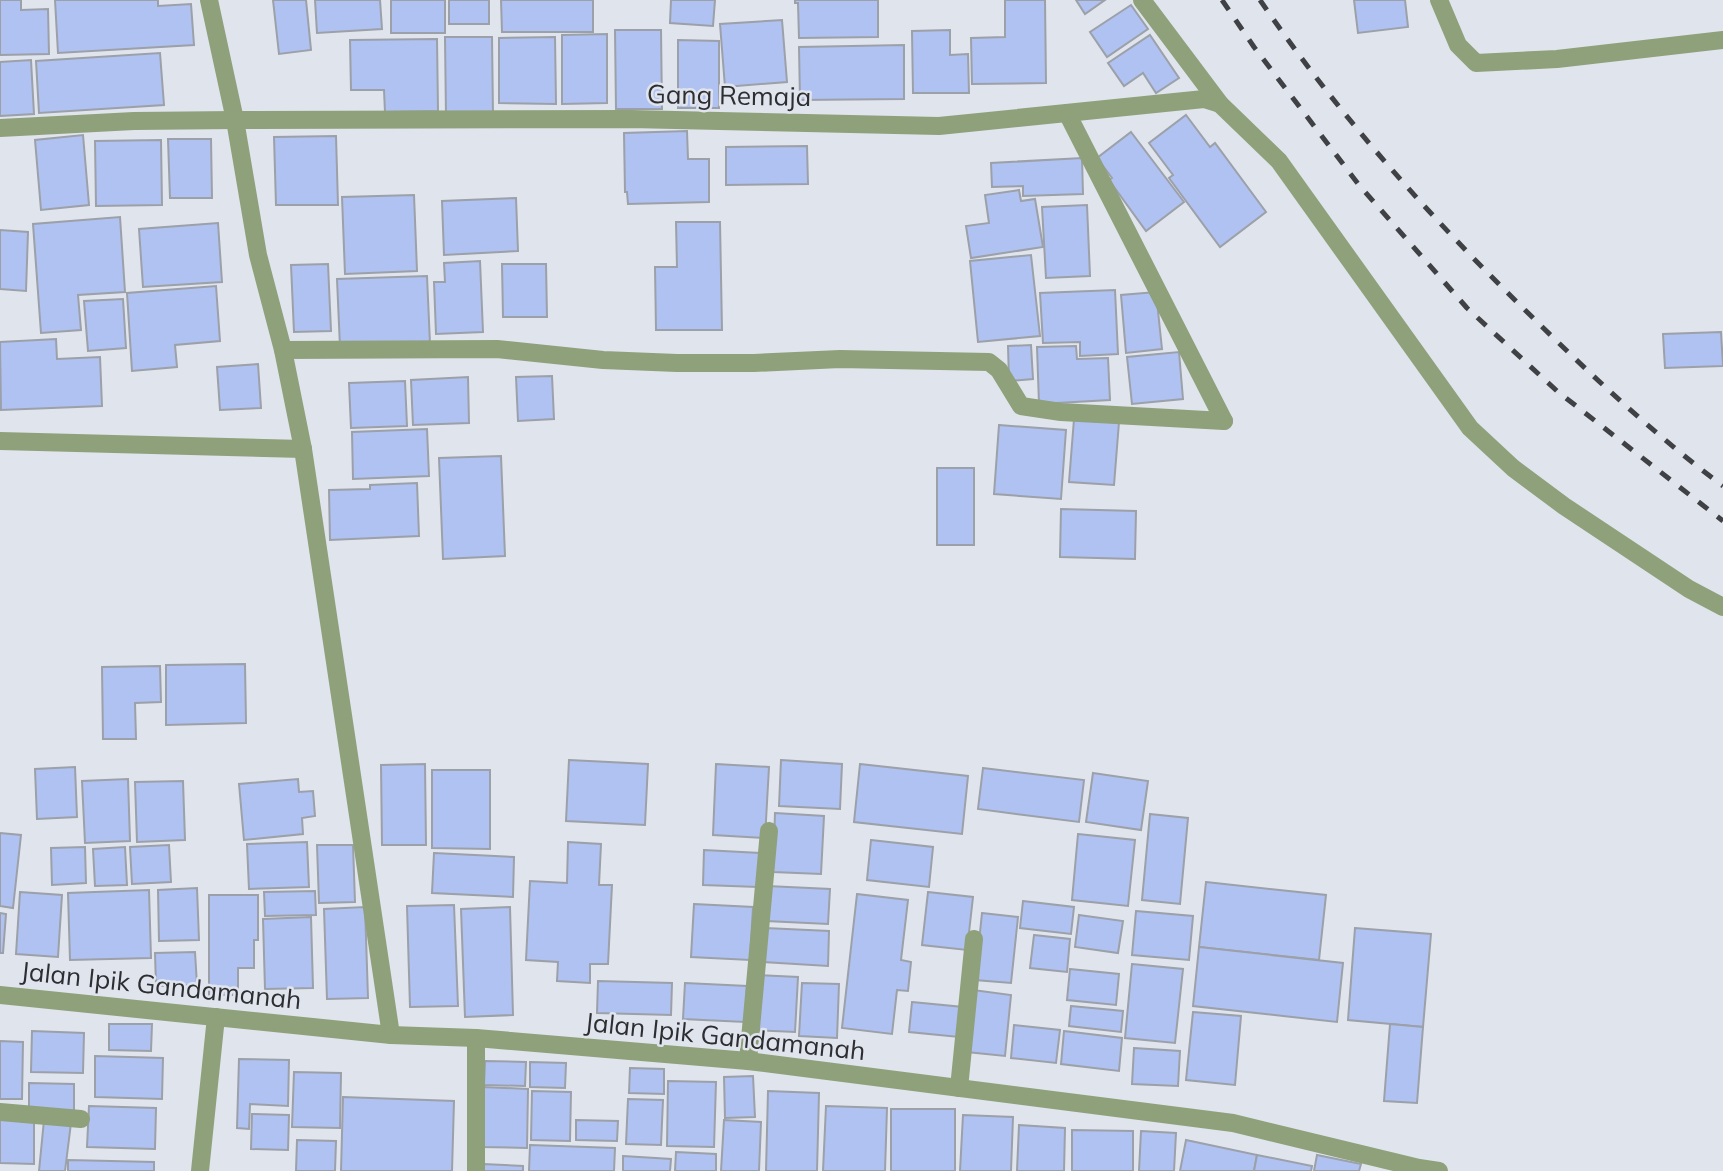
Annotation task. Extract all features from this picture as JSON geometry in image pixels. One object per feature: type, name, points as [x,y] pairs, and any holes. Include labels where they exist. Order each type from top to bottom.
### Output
[{"type":"street","points":[[209,0],[235,120],[258,255],[283,350],[303,449],[391,1035]]},
{"type":"street","points":[[1142,0],[1220,104],[1279,162],[1470,428],[1513,468],[1564,506],[1689,589],[1723,607]]},
{"type":"street","points":[[1439,0],[1458,44],[1476,63],[1557,60],[1723,40]]},
{"type":"street","name":"Gang Remaja","points":[[0,128],[134,121],[631,119],[939,126],[1204,99],[1220,104]]},
{"type":"street","points":[[283,350],[497,349],[677,363],[840,359],[989,362],[999,370],[1021,406],[1061,412],[1224,421],[1067,113]]},
{"type":"street","points":[[0,441],[303,449]]},
{"type":"street","points":[[748,1061],[769,831]]},
{"type":"street","points":[[959,1088],[974,939]]},
{"type":"street","name":"Jalan Ipik Gandamanah","points":[[0,995],[391,1035],[476,1038],[748,1061],[1233,1123],[1439,1171]]},
{"type":"street","points":[[200,1171],[216,1017]]},
{"type":"street","points":[[476,1038],[476,1171]]},
{"type":"street","points":[[0,1112],[81,1119]]},
{"type":"building","points":[[0,0],[21,0],[21,10],[48,9],[49,54],[0,55]]},
{"type":"building","points":[[55,0],[158,0],[158,6],[191,4],[194,45],[58,53]]},
{"type":"building","points":[[273,0],[306,0],[311,50],[279,54]]},
{"type":"building","points":[[315,0],[380,0],[382,29],[317,33]]},
{"type":"building","points":[[391,0],[445,0],[445,33],[391,33]]},
{"type":"building","points":[[449,0],[489,0],[489,24],[449,24]]},
{"type":"building","points":[[501,0],[593,0],[593,32],[502,32]]},
{"type":"building","points":[[671,0],[715,0],[713,26],[670,23]]},
{"type":"building","points":[[795,0],[878,0],[878,37],[799,38],[798,3],[795,3]]},
{"type":"building","points":[[1005,0],[1045,0],[1046,83],[972,84],[971,38],[1005,37]]},
{"type":"building","points":[[1076,0],[1105,0],[1085,14]]},
{"type":"building","points":[[1354,0],[1405,0],[1408,27],[1358,33]]},
{"type":"building","points":[[1131,5],[1148,29],[1107,57],[1090,32]]},
{"type":"building","points":[[782,20],[787,82],[725,87],[720,24]]},
{"type":"building","points":[[615,30],[661,30],[662,109],[616,109]]},
{"type":"building","points":[[950,30],[950,55],[968,54],[969,93],[913,93],[912,31]]},
{"type":"building","points":[[607,34],[607,103],[562,104],[562,35]]},
{"type":"building","points":[[1150,35],[1179,78],[1156,93],[1143,73],[1124,86],[1108,63]]},
{"type":"building","points":[[445,37],[492,37],[493,115],[446,116]]},
{"type":"building","points":[[555,37],[556,104],[499,103],[499,38]]},
{"type":"building","points":[[437,39],[438,111],[385,112],[384,90],[351,90],[350,40]]},
{"type":"building","points":[[678,40],[719,41],[719,108],[678,108]]},
{"type":"building","points":[[904,45],[904,99],[800,100],[799,47]]},
{"type":"building","points":[[160,53],[164,105],[39,113],[36,61]]},
{"type":"building","points":[[31,60],[34,114],[0,116],[0,62]]},
{"type":"building","points":[[1186,115],[1210,147],[1215,143],[1266,212],[1220,247],[1169,178],[1173,175],[1149,143]]},
{"type":"building","points":[[687,131],[688,159],[709,159],[709,202],[628,204],[625,192],[624,133]]},
{"type":"building","points":[[1131,132],[1184,202],[1146,231],[1109,180],[1112,178],[1097,158]]},
{"type":"building","points":[[83,135],[89,205],[41,210],[35,140]]},
{"type":"building","points":[[336,136],[338,205],[276,205],[274,137]]},
{"type":"building","points":[[168,139],[211,139],[212,198],[170,198]]},
{"type":"building","points":[[161,140],[162,205],[96,206],[95,141]]},
{"type":"building","points":[[807,146],[808,184],[726,185],[726,147]]},
{"type":"building","points":[[1082,158],[1083,194],[1023,196],[1023,186],[992,187],[991,163]]},
{"type":"building","points":[[1019,190],[1021,201],[1035,199],[1043,247],[971,258],[966,226],[989,223],[985,195]]},
{"type":"building","points":[[414,195],[417,271],[345,274],[342,197]]},
{"type":"building","points":[[516,198],[518,251],[444,255],[442,201]]},
{"type":"building","points":[[1087,205],[1090,276],[1046,278],[1042,207]]},
{"type":"building","points":[[120,217],[125,292],[78,295],[81,330],[41,333],[33,224]]},
{"type":"building","points":[[676,222],[720,222],[722,330],[656,330],[655,267],[677,267]]},
{"type":"building","points":[[218,223],[222,282],[143,287],[139,229]]},
{"type":"building","points":[[0,230],[28,232],[26,291],[0,289]]},
{"type":"building","points":[[1031,255],[1040,336],[978,342],[970,261]]},
{"type":"building","points":[[480,261],[483,332],[436,334],[434,282],[445,282],[444,263]]},
{"type":"building","points":[[328,264],[331,331],[294,332],[291,265]]},
{"type":"building","points":[[502,264],[546,264],[547,317],[503,317]]},
{"type":"building","points":[[427,276],[430,344],[340,347],[337,279]]},
{"type":"building","points":[[216,286],[220,341],[175,345],[177,367],[132,371],[127,293]]},
{"type":"building","points":[[1115,290],[1118,354],[1080,356],[1080,342],[1043,343],[1040,293]]},
{"type":"building","points":[[1156,292],[1162,349],[1126,353],[1121,295]]},
{"type":"building","points":[[123,299],[126,348],[88,351],[84,301]]},
{"type":"building","points":[[1721,332],[1723,366],[1665,368],[1663,334]]},
{"type":"building","points":[[56,339],[57,359],[100,357],[102,406],[1,410],[0,342]]},
{"type":"building","points":[[1031,345],[1033,379],[1009,381],[1008,346]]},
{"type":"building","points":[[1076,346],[1077,359],[1108,358],[1110,400],[1039,404],[1037,347]]},
{"type":"building","points":[[1179,352],[1183,399],[1132,404],[1127,357]]},
{"type":"building","points":[[258,364],[261,408],[220,410],[217,367]]},
{"type":"building","points":[[552,376],[554,419],[518,421],[516,377]]},
{"type":"building","points":[[468,377],[469,423],[413,425],[411,380]]},
{"type":"building","points":[[405,381],[407,426],[351,428],[349,383]]},
{"type":"building","points":[[1074,419],[1119,422],[1114,485],[1069,482]]},
{"type":"building","points":[[999,425],[1066,430],[1061,499],[994,494]]},
{"type":"building","points":[[427,429],[429,476],[353,479],[352,432]]},
{"type":"building","points":[[501,456],[505,556],[443,559],[439,458]]},
{"type":"building","points":[[937,468],[974,468],[974,545],[937,545]]},
{"type":"building","points":[[417,483],[419,536],[330,540],[329,490],[370,489],[370,485]]},
{"type":"building","points":[[1061,509],[1136,511],[1135,559],[1060,557]]},
{"type":"building","points":[[245,664],[246,723],[166,725],[166,665]]},
{"type":"building","points":[[160,666],[161,702],[135,703],[136,739],[103,739],[102,667]]},
{"type":"building","points":[[569,760],[648,764],[645,825],[566,821]]},
{"type":"building","points":[[781,760],[842,764],[840,809],[779,806]]},
{"type":"building","points":[[425,764],[426,845],[382,845],[381,765]]},
{"type":"building","points":[[716,764],[769,767],[765,838],[713,835]]},
{"type":"building","points":[[860,764],[968,776],[962,834],[854,822]]},
{"type":"building","points":[[75,767],[77,817],[37,819],[35,769]]},
{"type":"building","points":[[983,768],[1084,780],[1079,822],[978,809]]},
{"type":"building","points":[[432,770],[490,770],[490,849],[432,848]]},
{"type":"building","points":[[1093,773],[1148,781],[1141,830],[1086,822]]},
{"type":"building","points":[[128,779],[130,841],[85,843],[82,781]]},
{"type":"building","points":[[298,779],[299,792],[313,791],[315,816],[302,818],[303,834],[244,840],[239,784]]},
{"type":"building","points":[[183,781],[185,840],[137,842],[135,782]]},
{"type":"building","points":[[775,813],[824,816],[821,874],[773,872]]},
{"type":"building","points":[[1150,814],[1188,818],[1180,904],[1142,900]]},
{"type":"building","points":[[0,833],[21,835],[13,908],[0,906]]},
{"type":"building","points":[[1078,834],[1135,840],[1128,906],[1072,900]]},
{"type":"building","points":[[871,840],[933,847],[929,887],[867,880]]},
{"type":"building","points":[[307,842],[309,887],[249,889],[247,844]]},
{"type":"building","points":[[568,842],[601,844],[599,885],[612,885],[608,964],[590,964],[590,983],[557,981],[558,962],[526,960],[530,881],[567,883]]},
{"type":"building","points":[[169,845],[171,882],[132,884],[130,847]]},
{"type":"building","points":[[317,845],[353,845],[355,902],[319,903]]},
{"type":"building","points":[[85,847],[86,883],[52,885],[51,848]]},
{"type":"building","points":[[125,847],[127,885],[95,886],[93,849]]},
{"type":"building","points":[[704,850],[760,853],[758,887],[703,885]]},
{"type":"building","points":[[434,853],[514,857],[513,897],[432,893]]},
{"type":"building","points":[[1206,882],[1326,895],[1319,960],[1199,947]]},
{"type":"building","points":[[767,886],[830,889],[828,924],[766,921]]},
{"type":"building","points":[[197,888],[199,940],[159,941],[158,890]]},
{"type":"building","points":[[149,890],[151,958],[70,960],[68,893]]},
{"type":"building","points":[[315,891],[316,915],[265,916],[264,892]]},
{"type":"building","points":[[20,892],[62,895],[58,957],[16,954]]},
{"type":"building","points":[[928,892],[973,897],[967,950],[922,945]]},
{"type":"building","points":[[857,894],[908,900],[901,960],[911,962],[908,991],[897,990],[892,1034],[842,1028]]},
{"type":"building","points":[[209,895],[258,895],[258,940],[254,940],[254,968],[238,968],[238,995],[209,995]]},
{"type":"building","points":[[1023,901],[1074,907],[1071,934],[1020,928]]},
{"type":"building","points":[[694,904],[753,907],[750,960],[691,957]]},
{"type":"building","points":[[454,905],[458,1006],[410,1007],[407,906]]},
{"type":"building","points":[[365,907],[368,998],[327,999],[324,909]]},
{"type":"building","points":[[510,907],[513,1015],[465,1017],[461,909]]},
{"type":"building","points":[[1136,911],[1193,916],[1189,960],[1132,955]]},
{"type":"building","points":[[0,913],[6,914],[3,953],[0,953]]},
{"type":"building","points":[[982,913],[1018,917],[1011,983],[975,980]]},
{"type":"building","points":[[1079,915],[1123,921],[1118,953],[1075,947]]},
{"type":"building","points":[[311,917],[313,988],[265,989],[263,919]]},
{"type":"building","points":[[765,928],[829,931],[828,966],[763,962]]},
{"type":"building","points":[[1355,928],[1431,934],[1423,1027],[1348,1020]]},
{"type":"building","points":[[1034,935],[1070,939],[1067,972],[1030,968]]},
{"type":"building","points":[[1199,947],[1343,963],[1337,1022],[1193,1006]]},
{"type":"building","points":[[195,952],[197,985],[156,986],[155,953]]},
{"type":"building","points":[[1132,964],[1183,969],[1175,1043],[1125,1038]]},
{"type":"building","points":[[1070,969],[1119,974],[1116,1005],[1067,1000]]},
{"type":"building","points":[[757,975],[798,977],[795,1032],[754,1030]]},
{"type":"building","points":[[598,981],[672,983],[671,1015],[597,1013]]},
{"type":"building","points":[[685,983],[747,986],[745,1022],[683,1019]]},
{"type":"building","points":[[802,983],[839,984],[837,1038],[799,1036]]},
{"type":"building","points":[[973,990],[1011,995],[1005,1056],[967,1052]]},
{"type":"building","points":[[912,1002],[963,1007],[959,1037],[909,1032]]},
{"type":"building","points":[[1071,1006],[1123,1011],[1121,1032],[1069,1026]]},
{"type":"building","points":[[1193,1012],[1241,1016],[1235,1085],[1186,1080]]},
{"type":"building","points":[[109,1024],[152,1024],[151,1051],[109,1050]]},
{"type":"building","points":[[1390,1024],[1423,1027],[1417,1103],[1384,1101]]},
{"type":"building","points":[[1014,1025],[1060,1030],[1056,1063],[1011,1058]]},
{"type":"building","points":[[32,1031],[84,1033],[83,1073],[31,1072]]},
{"type":"building","points":[[1064,1031],[1122,1038],[1119,1071],[1061,1064]]},
{"type":"building","points":[[0,1041],[23,1042],[22,1099],[0,1099]]},
{"type":"building","points":[[1134,1048],[1180,1051],[1178,1086],[1132,1084]]},
{"type":"building","points":[[95,1056],[163,1058],[162,1099],[95,1097]]},
{"type":"building","points":[[239,1059],[289,1060],[288,1106],[250,1104],[249,1129],[237,1128]]},
{"type":"building","points":[[485,1061],[526,1062],[525,1086],[484,1085]]},
{"type":"building","points":[[530,1062],[566,1063],[565,1088],[530,1087]]},
{"type":"building","points":[[630,1068],[664,1069],[664,1094],[629,1093]]},
{"type":"building","points":[[294,1072],[341,1073],[340,1128],[292,1127]]},
{"type":"building","points":[[753,1076],[755,1117],[725,1118],[724,1077]]},
{"type":"building","points":[[668,1081],[716,1082],[714,1147],[667,1146]]},
{"type":"building","points":[[29,1083],[74,1084],[74,1111],[29,1109]]},
{"type":"building","points":[[483,1087],[528,1089],[527,1148],[482,1147]]},
{"type":"building","points":[[532,1091],[571,1092],[570,1141],[531,1140]]},
{"type":"building","points":[[768,1091],[819,1093],[817,1171],[766,1171]]},
{"type":"building","points":[[343,1097],[454,1101],[452,1171],[341,1171]]},
{"type":"building","points":[[628,1099],[663,1100],[661,1145],[626,1144]]},
{"type":"building","points":[[89,1106],[156,1108],[155,1149],[87,1147]]},
{"type":"building","points":[[826,1106],[887,1108],[885,1171],[823,1171]]},
{"type":"building","points":[[891,1109],[955,1109],[955,1171],[891,1171]]},
{"type":"building","points":[[252,1114],[289,1115],[288,1150],[251,1149]]},
{"type":"building","points":[[963,1115],[1013,1117],[1011,1171],[960,1171]]},
{"type":"building","points":[[0,1118],[34,1119],[34,1164],[0,1163]]},
{"type":"building","points":[[44,1120],[71,1123],[65,1171],[39,1171]]},
{"type":"building","points":[[576,1120],[618,1121],[617,1141],[576,1140]]},
{"type":"building","points":[[724,1120],[761,1122],[759,1171],[721,1171]]},
{"type":"building","points":[[1019,1125],[1065,1128],[1064,1171],[1017,1171]]},
{"type":"building","points":[[1072,1130],[1133,1131],[1133,1171],[1072,1171]]},
{"type":"building","points":[[1141,1131],[1176,1133],[1174,1171],[1139,1171]]},
{"type":"building","points":[[297,1140],[336,1141],[335,1171],[296,1171]]},
{"type":"building","points":[[1186,1140],[1257,1155],[1254,1171],[1180,1171]]},
{"type":"building","points":[[530,1145],[615,1148],[614,1171],[529,1171]]},
{"type":"building","points":[[676,1152],[716,1154],[716,1171],[675,1171]]},
{"type":"building","points":[[1257,1155],[1312,1166],[1311,1171],[1254,1171]]},
{"type":"building","points":[[1317,1155],[1361,1164],[1359,1171],[1314,1171]]},
{"type":"building","points":[[623,1156],[671,1159],[670,1171],[623,1171]]},
{"type":"building","points":[[68,1160],[154,1162],[154,1171],[68,1171]]},
{"type":"building","points":[[483,1164],[523,1166],[523,1171],[483,1171]]},
{"type":"railway","points":[[1222,0],[1254,47],[1359,185],[1467,308],[1557,391],[1723,521]]},
{"type":"railway","points":[[1260,0],[1352,123],[1454,237],[1597,379],[1671,445],[1723,486]]}]
